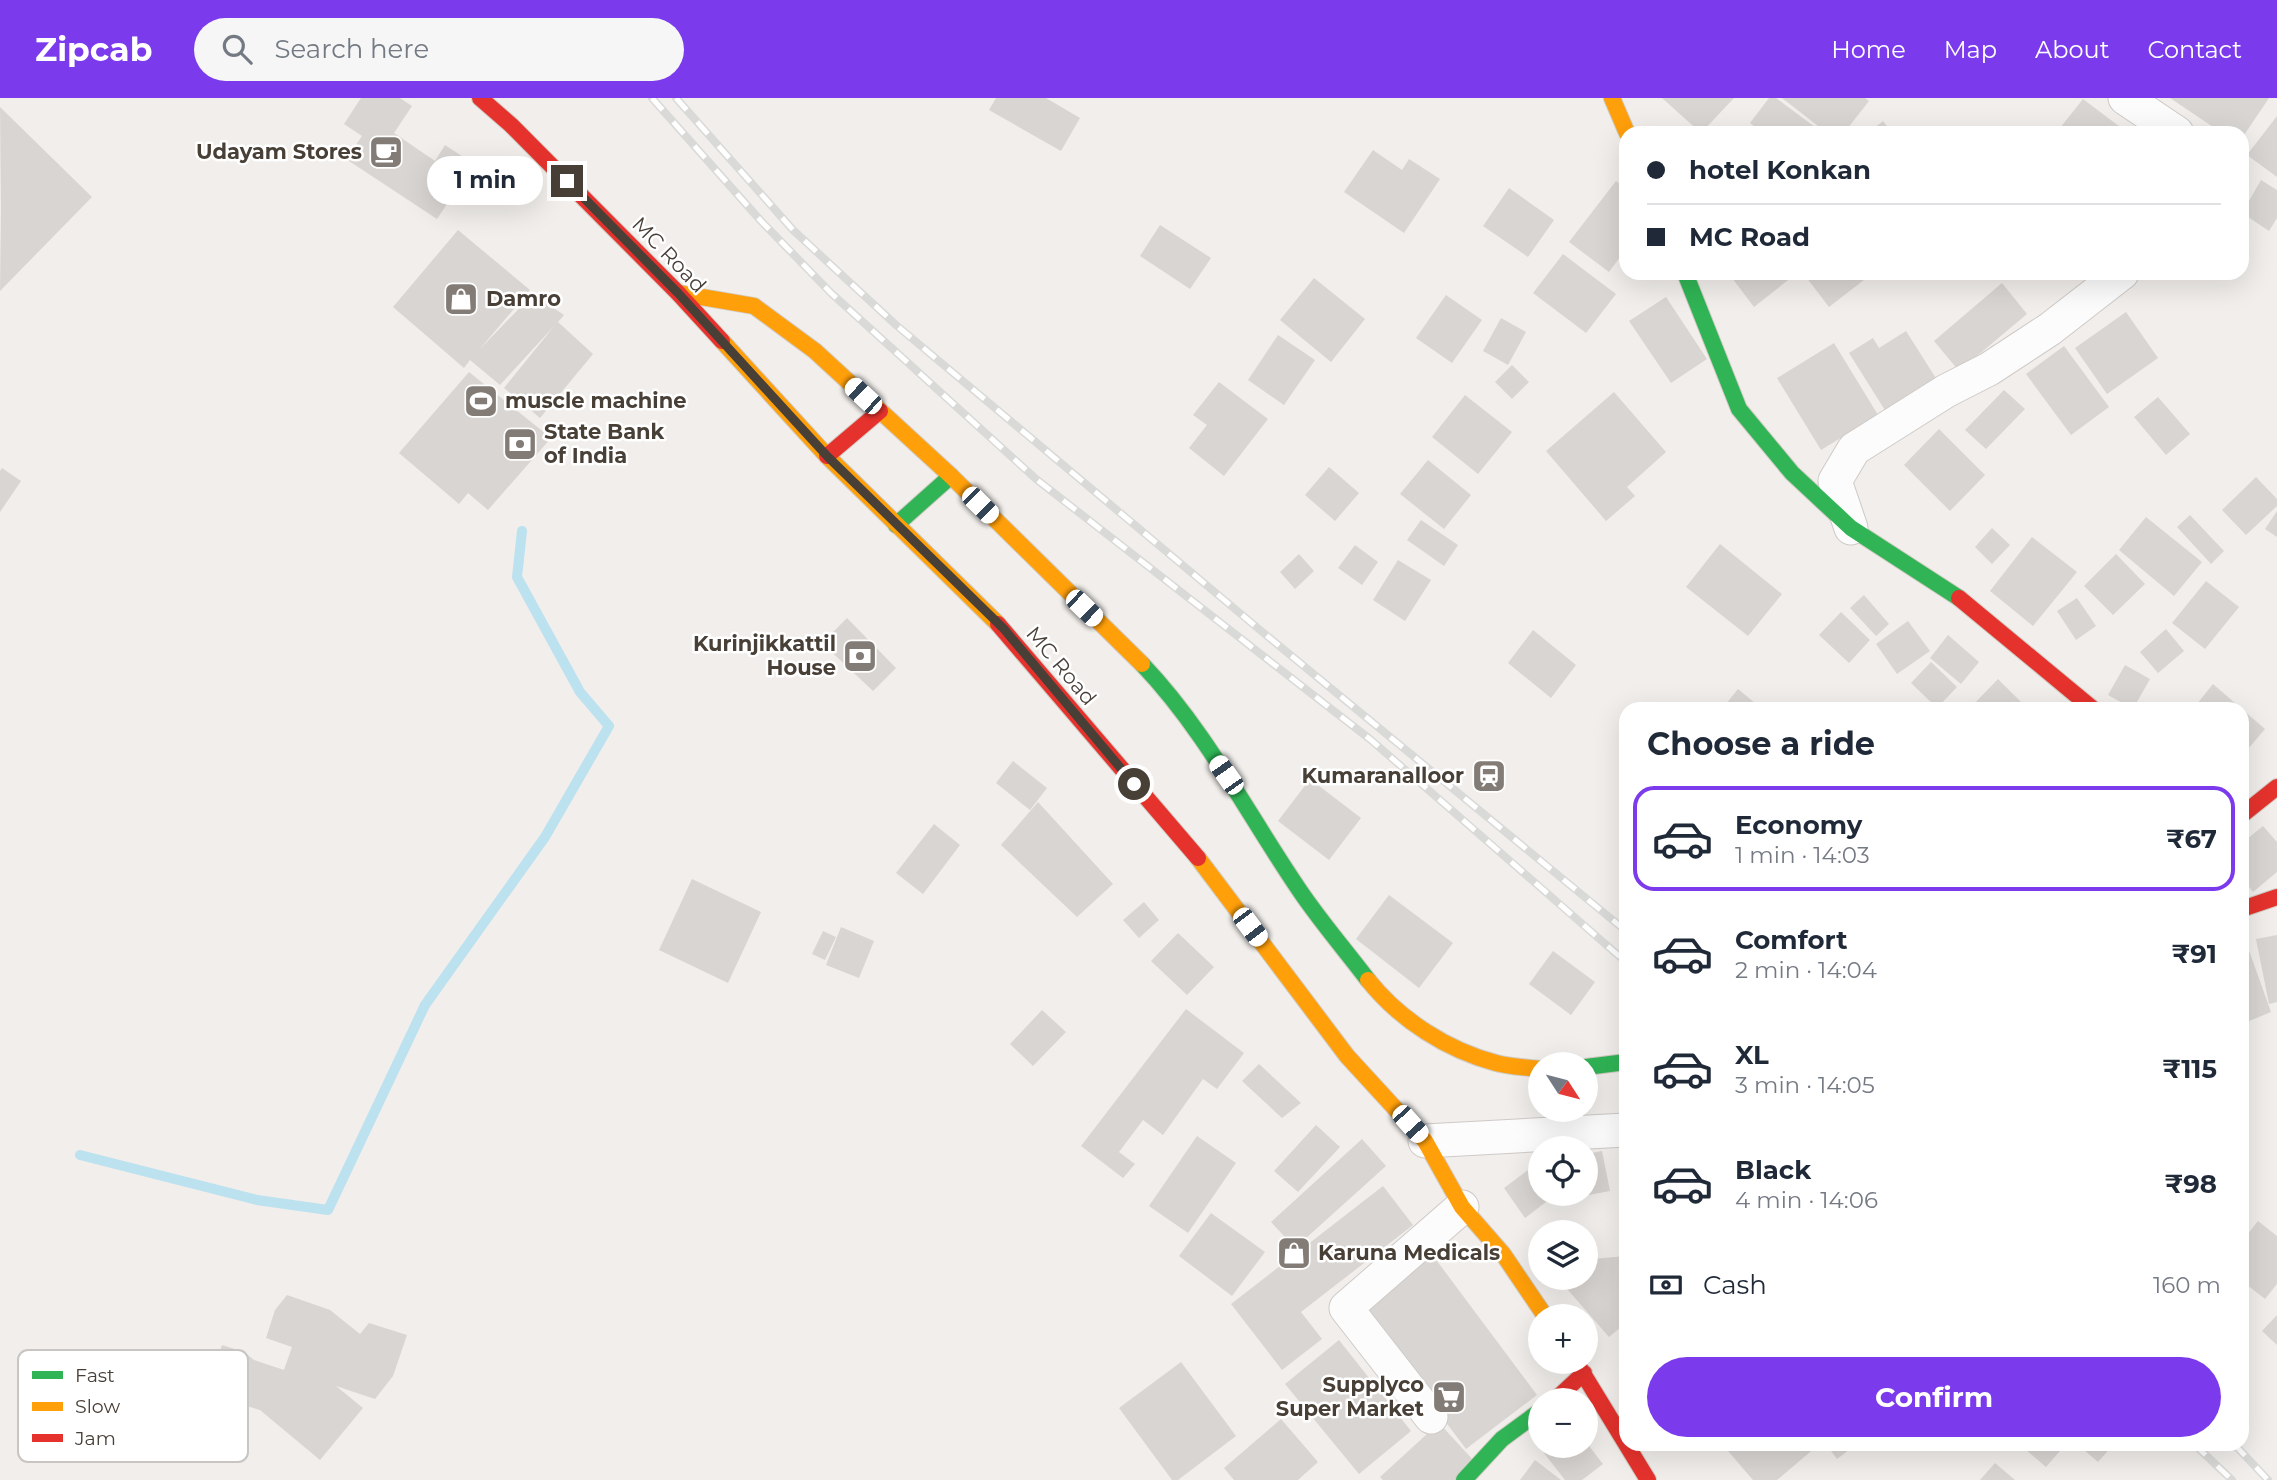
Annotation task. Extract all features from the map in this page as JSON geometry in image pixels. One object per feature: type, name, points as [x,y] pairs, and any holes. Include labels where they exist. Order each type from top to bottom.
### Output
[{"type":"main road","name":"MC Road","points":[[480,98],[511,125],[678,293],[827,456],[1004,629],[1202,863],[1347,1056],[1425,1141],[1462,1207],[1503,1254],[1537,1304]]},
{"type":"main road","points":[[1612,98],[1624,126]]},
{"type":"main road","points":[[1688,280],[1739,409],[1791,473],[1851,528],[1954,593],[2084,702]]},
{"type":"main road","points":[[678,293],[754,306],[815,351],[951,476],[1171,695],[1301,893],[1380,995],[1409,1022],[1443,1042],[1496,1063],[1528,1067]]},
{"type":"main road","points":[[827,456],[880,411]]},
{"type":"main road","points":[[896,525],[951,476]]},
{"type":"main road","points":[[2249,809],[2277,787]]},
{"type":"main road","points":[[2249,801],[2262,798]]},
{"type":"main road","points":[[2249,907],[2277,897]]},
{"type":"main road","points":[[1598,1066],[1619,1063]]},
{"type":"main road","points":[[1564,1388],[1575,1374]]},
{"type":"main road","points":[[1584,1374],[1619,1432]]},
{"type":"main road","points":[[1464,1480],[1502,1439],[1528,1420]]},
{"type":"main road","points":[[1631,1451],[1648,1480]]},
{"type":"street","points":[[2125,98],[2167,126]]},
{"type":"street","points":[[1851,528],[1835,481],[1854,449],[1946,391],[1989,369],[2113,280]]},
{"type":"street","points":[[1425,1141],[1619,1130]]},
{"type":"street","points":[[1431,1418],[1346,1308],[1462,1207]]},
{"type":"building","name":"Udayam Stores","points":[[361,98],[400,98],[412,106],[394,133],[435,161],[445,145],[474,164],[437,219],[346,159],[362,136],[344,124]]},
{"type":"building","points":[[996,98],[1046,98],[1080,118],[1061,151],[989,110]]},
{"type":"building","points":[[1662,98],[1734,98],[1708,126],[1693,126]]},
{"type":"building","points":[[1769,98],[1776,98],[1814,126],[1754,126],[1750,123]]},
{"type":"building","points":[[1782,98],[1865,98],[1869,101],[1849,126],[1818,126]]},
{"type":"building","points":[[2170,98],[2269,98],[2249,128],[2212,126]]},
{"type":"building","points":[[2083,99],[2119,126],[2062,126]]},
{"type":"building","points":[[0,107],[92,197],[0,291],[1,209]]},
{"type":"building","points":[[2277,116],[2277,177],[2249,156],[2249,152]]},
{"type":"building","points":[[1373,150],[1402,170],[1409,159],[1440,179],[1404,233],[1344,192]]},
{"type":"building","points":[[2261,180],[2277,190],[2277,218],[2269,231],[2249,218],[2249,201]]},
{"type":"building","points":[[1616,181],[1619,183],[1619,258],[1609,272],[1569,242]]},
{"type":"building","points":[[1509,188],[1554,220],[1528,257],[1483,226]]},
{"type":"building","points":[[1160,225],[1211,258],[1190,289],[1140,256]]},
{"type":"building","points":[[458,230],[530,290],[479,350],[533,294],[564,315],[558,322],[593,354],[540,418],[504,388],[555,325],[500,385],[470,360],[464,368],[393,307]]},
{"type":"building","points":[[1563,254],[1616,294],[1586,333],[1533,293]]},
{"type":"building","points":[[1314,278],[1365,319],[1331,362],[1280,320]]},
{"type":"building","points":[[1734,280],[1788,280],[1754,307]]},
{"type":"building","points":[[1808,280],[1864,280],[1829,307]]},
{"type":"building","points":[[2002,283],[2027,314],[1959,371],[1934,341]]},
{"type":"building","points":[[1446,295],[1482,320],[1452,363],[1416,338]]},
{"type":"building","points":[[1666,297],[1707,359],[1671,383],[1629,321]]},
{"type":"building","points":[[2126,312],[2158,358],[2107,394],[2075,348]]},
{"type":"building","points":[[1501,318],[1526,332],[1508,365],[1483,351]]},
{"type":"building","points":[[1906,331],[1939,383],[1888,415],[1849,353],[1873,338],[1879,348]]},
{"type":"building","points":[[1278,335],[1315,360],[1284,405],[1248,380]]},
{"type":"building","points":[[1834,343],[1878,415],[1821,450],[1777,378]]},
{"type":"building","points":[[2064,346],[2109,407],[2071,435],[2026,374]]},
{"type":"building","points":[[1512,365],[1529,382],[1512,399],[1495,382]]},
{"type":"building","points":[[469,372],[551,438],[488,510],[468,493],[459,504],[399,453]]},
{"type":"building","points":[[1219,382],[1268,419],[1224,476],[1189,448],[1207,425],[1193,415]]},
{"type":"building","points":[[2004,390],[2025,409],[1986,449],[1965,430]]},
{"type":"building","points":[[1614,392],[1666,452],[1627,487],[1635,496],[1606,521],[1546,451]]},
{"type":"building","points":[[1465,395],[1512,432],[1478,474],[1432,437]]},
{"type":"building","points":[[2158,397],[2190,434],[2166,455],[2134,417]]},
{"type":"building","points":[[1939,429],[1985,475],[1950,511],[1904,465]]},
{"type":"building","points":[[1428,460],[1471,495],[1444,529],[1400,494]]},
{"type":"building","points":[[1329,467],[1359,493],[1335,521],[1305,495]]},
{"type":"building","points":[[2,468],[21,481],[0,512],[0,471]]},
{"type":"building","points":[[2256,477],[2277,499],[2277,506],[2246,535],[2222,510]]},
{"type":"building","points":[[2277,511],[2277,537],[2265,529]]},
{"type":"building","points":[[2190,515],[2224,551],[2211,564],[2177,527]]},
{"type":"building","points":[[2146,517],[2202,562],[2174,596],[2119,550]]},
{"type":"building","points":[[1421,520],[1458,545],[1444,566],[1407,540]]},
{"type":"building","points":[[1992,528],[2010,545],[1992,564],[1975,547]]},
{"type":"building","points":[[2032,537],[2077,572],[2033,626],[1990,591]]},
{"type":"building","points":[[1720,544],[1782,594],[1748,636],[1686,587]]},
{"type":"building","points":[[1355,545],[1378,562],[1362,585],[1338,568]]},
{"type":"building","points":[[1299,554],[1314,571],[1295,589],[1280,572]]},
{"type":"building","points":[[2116,554],[2145,584],[2113,615],[2084,586]]},
{"type":"building","points":[[1398,560],[1431,580],[1405,621],[1373,600]]},
{"type":"building","points":[[2206,581],[2239,607],[2205,649],[2172,623]]},
{"type":"building","points":[[1864,595],[1889,624],[1876,636],[1850,608]]},
{"type":"building","points":[[2077,598],[2096,626],[2076,640],[2057,611]]},
{"type":"building","points":[[1841,612],[1870,640],[1849,663],[1819,635]]},
{"type":"building","name":"Kurinjikkattil House","points":[[847,618],[896,668],[873,691],[822,643]]},
{"type":"building","points":[[1908,621],[1930,651],[1897,674],[1876,644]]},
{"type":"building","points":[[2166,629],[2184,651],[2158,673],[2140,652]]},
{"type":"building","points":[[1533,630],[1576,665],[1551,698],[1508,663]]},
{"type":"building","points":[[1948,635],[1979,662],[1961,684],[1930,658]]},
{"type":"building","points":[[1931,662],[1957,687],[1943,702],[1931,702],[1911,683]]},
{"type":"building","points":[[2125,665],[2150,679],[2137,702],[2120,702],[2108,695]]},
{"type":"building","points":[[1998,679],[2021,702],[1976,702]]},
{"type":"building","points":[[2213,684],[2234,702],[2199,702]]},
{"type":"building","points":[[1738,689],[1754,702],[1728,702]]},
{"type":"building","points":[[2249,715],[2265,729],[2249,748]]},
{"type":"building","points":[[1013,761],[1047,788],[1030,810],[996,783]]},
{"type":"building","points":[[1310,779],[1361,818],[1329,860],[1278,821]]},
{"type":"building","points":[[1038,802],[1113,884],[1077,917],[1001,845]]},
{"type":"building","points":[[934,824],[960,845],[923,894],[896,873]]},
{"type":"building","points":[[2263,826],[2277,842],[2277,872],[2253,892],[2249,887],[2249,837]]},
{"type":"building","points":[[692,879],[761,912],[728,983],[659,950]]},
{"type":"building","points":[[1389,895],[1453,943],[1419,988],[1356,939]]},
{"type":"building","points":[[1144,902],[1159,920],[1139,938],[1123,920]]},
{"type":"building","points":[[841,927],[874,941],[859,978],[826,965]]},
{"type":"building","points":[[823,931],[836,937],[825,960],[812,954]]},
{"type":"building","points":[[1178,933],[1214,967],[1187,995],[1151,961]]},
{"type":"building","points":[[2277,935],[2277,1002],[2269,1004],[2256,939]]},
{"type":"building","points":[[1553,951],[1595,982],[1571,1015],[1529,984]]},
{"type":"building","points":[[2249,951],[2271,1012],[2249,1021]]},
{"type":"building","points":[[1186,1009],[1244,1053],[1217,1089],[1203,1079],[1163,1135],[1143,1120],[1119,1152],[1135,1164],[1123,1178],[1081,1146]]},
{"type":"building","points":[[1042,1010],[1066,1032],[1033,1066],[1010,1044]]},
{"type":"building","points":[[1259,1064],[1301,1103],[1282,1118],[1242,1081]]},
{"type":"building","points":[[1316,1125],[1340,1147],[1298,1192],[1274,1171]]},
{"type":"building","points":[[1197,1136],[1236,1163],[1188,1233],[1149,1206]]},
{"type":"building","points":[[1362,1139],[1386,1166],[1295,1248],[1271,1222]]},
{"type":"building","points":[[1602,1151],[1610,1191],[1598,1193],[1598,1152]]},
{"type":"building","points":[[1528,1170],[1528,1206],[1541,1206],[1525,1218],[1504,1188]]},
{"type":"building","points":[[1383,1186],[1413,1225],[1301,1312],[1322,1339],[1282,1370],[1231,1304]]},
{"type":"building","points":[[1211,1213],[1265,1252],[1232,1296],[1179,1256]]},
{"type":"building","points":[[2258,1221],[2277,1236],[2277,1284],[2265,1299],[2249,1286],[2249,1232]]},
{"type":"building","points":[[1431,1253],[1532,1388],[1528,1388],[1528,1402],[1466,1449],[1360,1308]]},
{"type":"building","points":[[1619,1257],[1619,1329],[1609,1337],[1598,1324],[1598,1304],[1580,1304],[1568,1290],[1598,1290],[1598,1258]]},
{"type":"building","points":[[287,1295],[330,1310],[360,1334],[369,1323],[407,1335],[393,1376],[375,1399],[336,1386],[363,1408],[320,1460],[260,1410],[248,1406],[248,1355],[254,1360],[284,1370],[292,1347],[266,1338],[275,1310]]},
{"type":"building","points":[[2277,1315],[2277,1345],[2262,1331]]},
{"type":"building","points":[[1339,1340],[1411,1431],[1359,1474],[1285,1384]]},
{"type":"building","points":[[222,1345],[238,1350],[220,1350]]},
{"type":"building","points":[[1181,1362],[1236,1436],[1178,1480],[1172,1480],[1119,1408]]},
{"type":"building","points":[[1281,1419],[1318,1462],[1298,1480],[1234,1480],[1224,1468]]},
{"type":"building","points":[[1439,1423],[1475,1462],[1455,1480],[1383,1480],[1380,1477]]},
{"type":"building","points":[[1728,1451],[1811,1451],[1777,1480],[1753,1480]]},
{"type":"building","points":[[1831,1451],[1848,1451],[1837,1459]]},
{"type":"building","points":[[2027,1451],[2060,1451],[2046,1467]]},
{"type":"building","points":[[2085,1451],[2108,1451],[2098,1462]]},
{"type":"building","points":[[1548,1458],[1598,1458],[1603,1464],[1582,1480],[1565,1480]]},
{"type":"building","points":[[1535,1460],[1561,1480],[1520,1480]]},
{"type":"building","points":[[1995,1463],[2015,1480],[1980,1480]]},
{"type":"waterway","points":[[80,1155],[257,1200],[328,1210],[425,1005],[545,837],[609,726],[580,692],[517,577],[522,531]]},
{"type":"railway","points":[[652,98],[761,221],[831,293],[1036,479],[1371,740],[1619,956]]},
{"type":"railway","points":[[676,98],[793,230],[896,325],[1260,630],[1619,925]]},
{"type":"railway","points":[[2201,1451],[2232,1480]]},
{"type":"railway","points":[[2241,1451],[2268,1480]]},
{"type":"traffic: fast","points":[[1688,280],[1739,409],[1792,473],[1851,528],[1959,598]]},
{"type":"traffic: fast","points":[[896,525],[951,476]]},
{"type":"traffic: fast","points":[[1142,664],[1186,717],[1226,774],[1300,891],[1368,980]]},
{"type":"traffic: fast","points":[[1598,1066],[1619,1063]]},
{"type":"traffic: fast","points":[[1464,1480],[1502,1439],[1528,1420]]},
{"type":"traffic: slow","points":[[1612,98],[1624,126]]},
{"type":"traffic: slow","points":[[678,293],[754,306],[815,351],[951,476],[1142,664]]},
{"type":"traffic: slow","points":[[722,341],[827,456],[998,624]]},
{"type":"traffic: slow","points":[[1198,858],[1347,1056],[1425,1141],[1462,1207],[1503,1254],[1537,1304]]},
{"type":"traffic: slow","points":[[1368,980],[1395,1008],[1442,1042],[1496,1063],[1528,1068]]},
{"type":"traffic: jam","points":[[480,98],[511,125],[722,341]]},
{"type":"traffic: jam","points":[[827,456],[880,411]]},
{"type":"traffic: jam","points":[[1959,598],[2085,702]]},
{"type":"traffic: jam","points":[[998,624],[1198,858]]},
{"type":"traffic: jam","points":[[2249,809],[2277,787]]},
{"type":"traffic: jam","points":[[2249,907],[2277,897]]},
{"type":"traffic: jam","points":[[1568,1388],[1583,1374]]},
{"type":"traffic: jam","points":[[1583,1374],[1619,1432]]},
{"type":"traffic: jam","points":[[1630,1451],[1648,1480]]},
{"type":"place","name":"Udayam Stores","points":[[386,152]]},
{"type":"place","name":"Damro","points":[[461,299]]},
{"type":"place","name":"muscle machine","points":[[481,401]]},
{"type":"place","name":"State Bank of India","points":[[520,444]]},
{"type":"place","name":"Kurinjikkattil House","points":[[860,656]]},
{"type":"place","name":"Kumaranalloor","points":[[1489,776]]},
{"type":"place","name":"Karuna Medicals","points":[[1294,1253]]},
{"type":"place","name":"Supplyco Super Market","points":[[1449,1397]]},
{"type":"route","points":[[567,181],[678,293],[827,456],[1004,629],[1134,784]]}]
